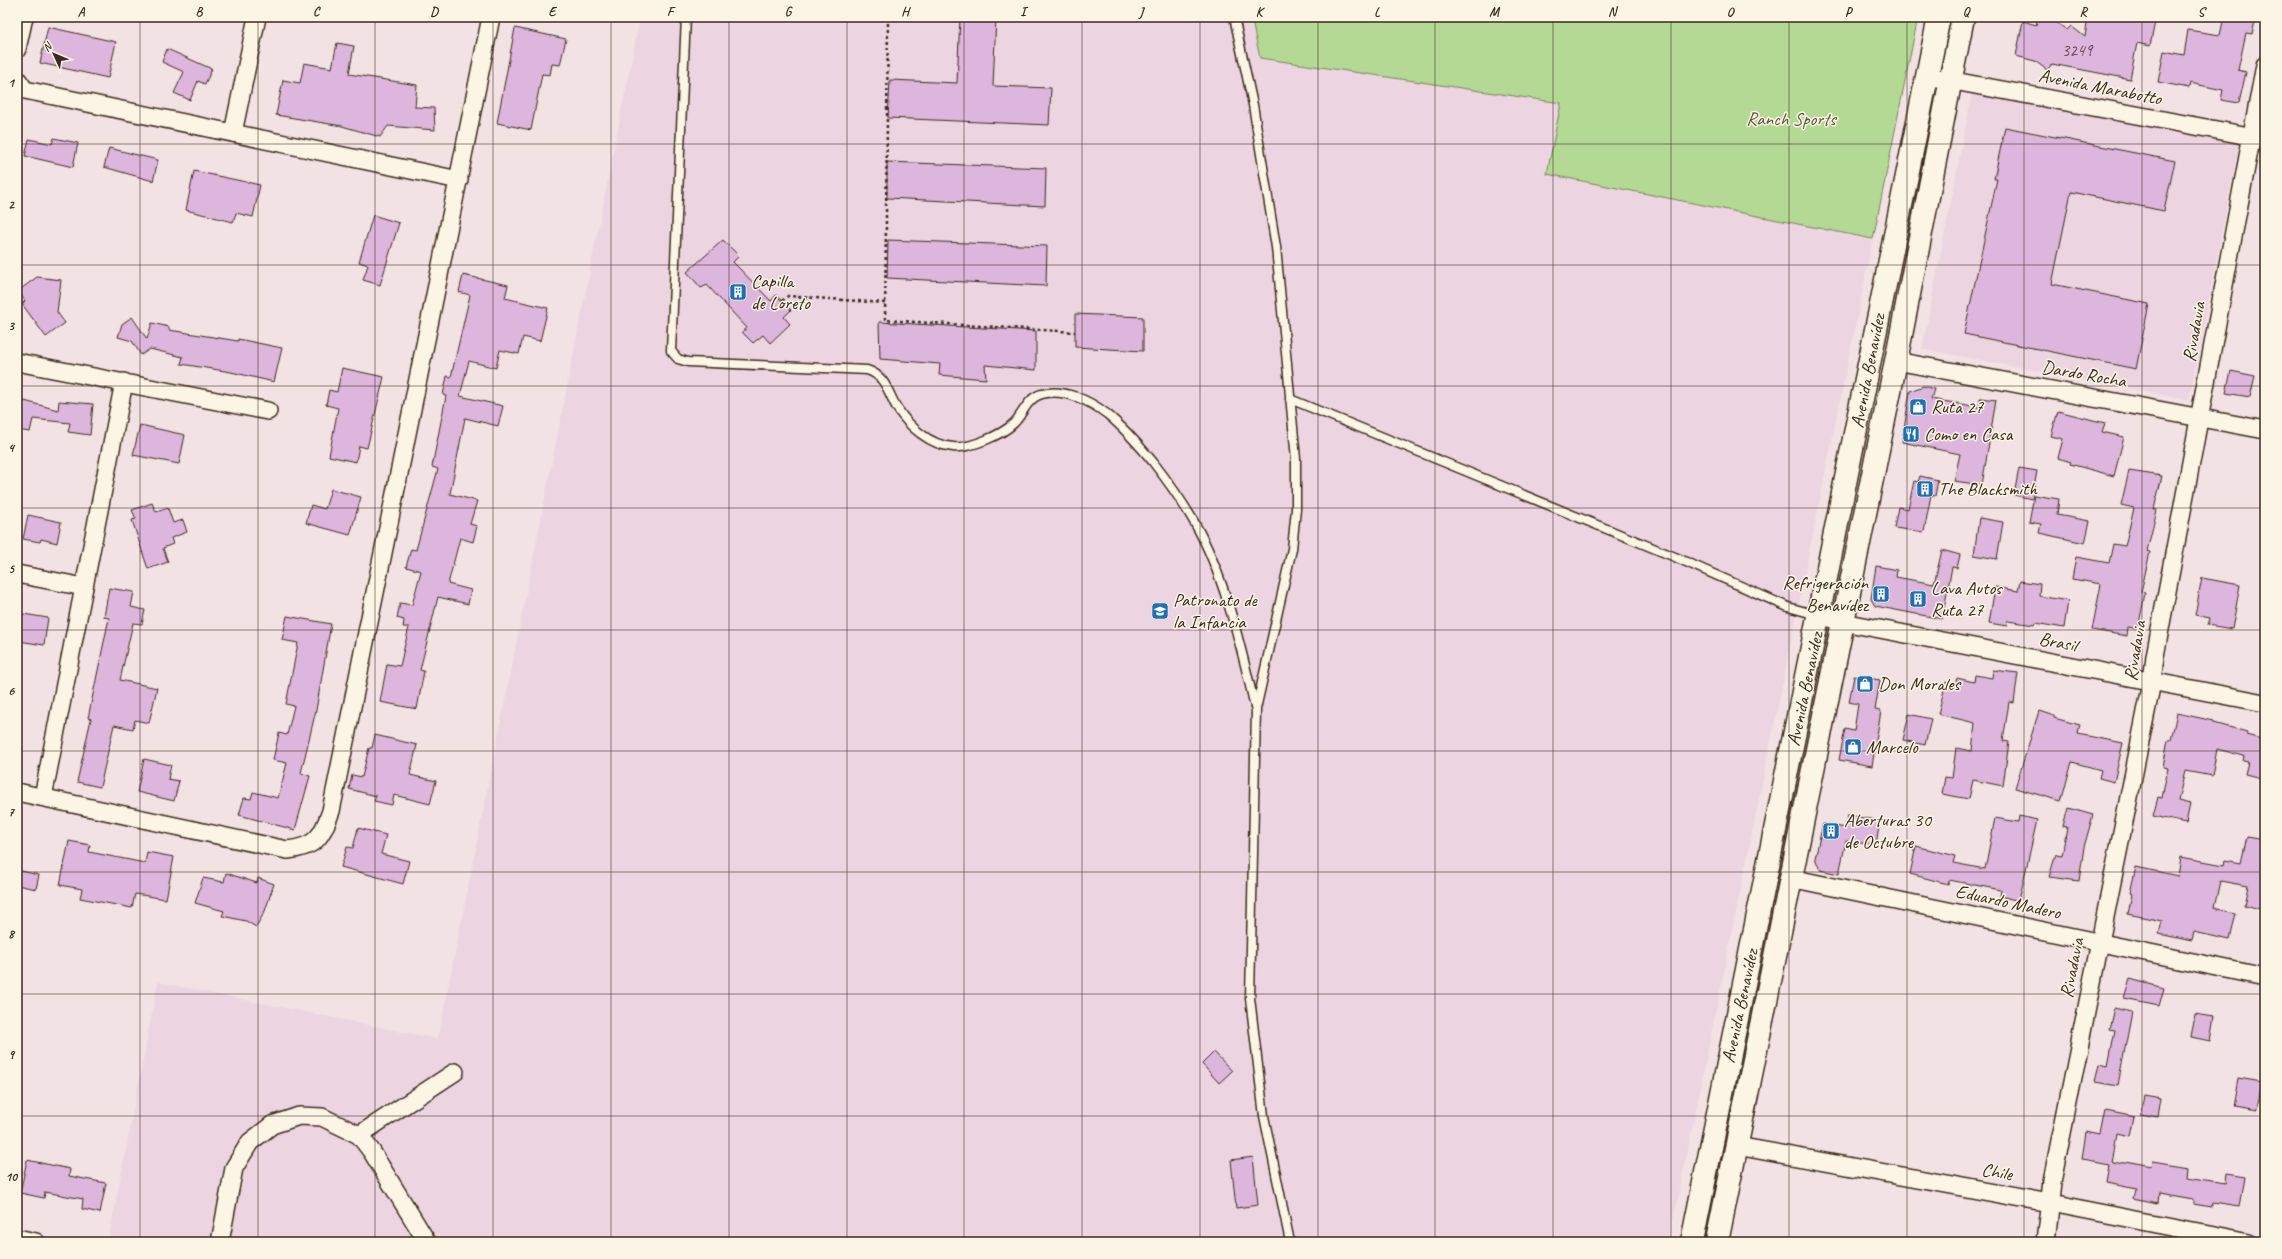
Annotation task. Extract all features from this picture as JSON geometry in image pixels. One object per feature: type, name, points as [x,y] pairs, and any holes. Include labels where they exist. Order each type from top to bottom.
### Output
[{"type":"main road","name":"Avenida Benavídez","points":[[1692,1242],[1820,616],[1939,17]]},
{"type":"main road","name":"Avenida Benavídez","points":[[1716,1242],[1737,1146],[1790,878],[1896,361],[1963,17]]},
{"type":"street","points":[[17,49],[24,17]]},
{"type":"street","points":[[233,133],[257,17]]},
{"type":"street","points":[[17,792],[287,850],[304,848],[316,841],[325,828],[331,811],[491,17]]},
{"type":"street","name":"Rivadavia","points":[[2045,1242],[2052,1182],[2152,682],[2155,656],[2200,417],[2258,138],[2265,65]]},
{"type":"street","name":"Avenida Marabotto","points":[[1927,76],[2258,138]]},
{"type":"street","points":[[17,79],[25,90],[459,180]]},
{"type":"street","name":"Dardo Rocha","points":[[1896,361],[2265,430]]},
{"type":"street","points":[[17,362],[268,411]]},
{"type":"street","points":[[43,797],[124,382]]},
{"type":"street","points":[[17,574],[84,587]]},
{"type":"street","name":"Brasil","points":[[1820,616],[1843,622],[2265,703]]},
{"type":"street","name":"Eduardo Madero","points":[[1790,878],[2265,977]]},
{"type":"street","points":[[359,1135],[455,1072]]},
{"type":"street","points":[[220,1242],[234,1168],[250,1142],[272,1125],[299,1116],[322,1117],[359,1135],[372,1152],[427,1242]]},
{"type":"street","name":"Chile","points":[[1737,1146],[2050,1203],[2249,1242]]},
{"type":"street","points":[[17,1238],[36,1242]]},
{"type":"lane","points":[[686,17],[671,351],[678,359],[688,362],[867,370],[874,372],[883,379],[897,408],[913,428],[936,442],[954,447],[980,442],[996,435],[1013,424],[1028,403],[1041,394],[1064,393],[1093,404],[1135,440],[1181,499],[1200,532],[1214,565],[1241,646],[1256,710]]},
{"type":"lane","points":[[1234,17],[1253,105],[1276,247],[1296,459],[1296,509],[1292,549],[1256,710],[1250,998],[1264,1116],[1290,1242]]},
{"type":"lane","points":[[1290,399],[1675,558],[1788,607],[1820,616]]},
{"type":"path","points":[[888,17],[885,320],[1074,332]]},
{"type":"path","points":[[782,301],[788,296],[885,303]]},
{"type":"shaded area","name":"Patronato de la Infancia","points":[[640,17],[1251,17],[1260,58],[1561,103],[1548,174],[1873,239],[1669,1242],[108,1242],[158,982],[438,1039]]},
{"type":"shaded area","points":[[1972,93],[2239,144],[2189,400],[1922,349]]},
{"type":"green space","name":"Ranch Sports","points":[[1251,17],[1918,17],[1873,239],[1547,174],[1561,103],[1260,58]]},
{"type":"building","points":[[960,17],[996,17],[993,86],[1051,88],[1049,125],[888,118],[890,80],[957,83]]},
{"type":"building","points":[[2038,17],[2049,17],[2067,30],[2071,26],[2085,37],[2088,17],[2156,17],[2150,46],[2137,43],[2130,79],[2052,64],[2047,70],[2035,61],[2016,56],[2023,21],[2036,25]]},
{"type":"building","points":[[2224,17],[2256,17],[2252,34],[2246,33],[2238,70],[2246,72],[2239,103],[2221,100],[2223,90],[2190,83],[2189,88],[2158,82],[2164,51],[2184,55],[2188,30],[2220,35]]},
{"type":"building","points":[[48,27],[116,42],[108,78],[40,63]]},
{"type":"building","points":[[515,28],[566,39],[560,65],[552,64],[550,75],[542,74],[531,130],[497,123]]},
{"type":"building","points":[[337,43],[354,46],[349,74],[417,85],[415,107],[434,108],[435,130],[388,126],[380,137],[342,126],[276,115],[283,80],[300,83],[304,63],[332,68]]},
{"type":"building","points":[[167,49],[212,69],[205,84],[198,81],[190,100],[174,93],[184,72],[162,62]]},
{"type":"building","points":[[2005,127],[2175,161],[2164,211],[2071,192],[2052,284],[2149,304],[2136,369],[1964,334],[1997,179],[1994,179]]},
{"type":"building","points":[[54,138],[78,143],[73,167],[25,156],[29,139],[52,144]]},
{"type":"building","points":[[109,148],[158,160],[153,181],[104,167]]},
{"type":"building","points":[[887,162],[1046,168],[1045,206],[887,198]]},
{"type":"building","points":[[194,171],[260,185],[253,217],[236,213],[233,222],[186,210]]},
{"type":"building","points":[[373,215],[399,223],[380,285],[363,280],[368,265],[359,262]]},
{"type":"building","name":"Capilla de Loreto","points":[[723,240],[739,256],[733,262],[771,301],[776,295],[791,310],[784,317],[790,324],[770,343],[763,335],[753,343],[742,332],[747,328],[707,285],[701,288],[687,272]]},
{"type":"building","points":[[888,240],[1047,246],[1046,286],[887,278]]},
{"type":"building","points":[[463,275],[508,285],[505,298],[548,308],[540,341],[523,337],[519,354],[500,350],[496,368],[469,361],[460,396],[503,406],[498,426],[465,418],[450,494],[477,501],[470,524],[477,526],[473,542],[460,538],[448,584],[471,590],[468,604],[438,597],[420,670],[424,671],[417,709],[380,702],[387,664],[400,666],[409,627],[403,627],[404,620],[397,618],[400,603],[412,605],[421,571],[406,567],[411,549],[416,550],[438,469],[432,467],[446,396],[443,395],[447,376],[451,377],[470,295],[459,292]]},
{"type":"building","points":[[37,277],[61,280],[57,312],[65,323],[46,337],[22,304],[25,301],[18,291]]},
{"type":"building","points":[[1075,314],[1143,317],[1143,351],[1075,347]]},
{"type":"building","points":[[132,317],[147,339],[152,323],[169,327],[169,330],[238,341],[238,339],[282,348],[274,382],[231,372],[181,364],[183,357],[150,349],[141,355],[132,341],[118,337],[122,324]]},
{"type":"building","points":[[879,322],[1036,331],[1036,370],[985,365],[986,379],[939,375],[940,364],[880,359]]},
{"type":"building","points":[[342,368],[384,377],[367,448],[359,446],[356,462],[329,456],[338,408],[326,405],[329,390],[337,392]]},
{"type":"building","points":[[2231,371],[2255,376],[2250,397],[2226,393]]},
{"type":"building","points":[[1923,386],[1934,389],[1931,399],[1979,407],[1980,398],[1996,400],[1982,485],[1954,481],[1960,454],[1902,442],[1910,391]]},
{"type":"building","points":[[17,399],[58,410],[59,401],[93,404],[90,435],[68,432],[70,423],[33,419],[30,432],[17,430]]},
{"type":"building","points":[[2058,411],[2105,423],[2102,432],[2124,437],[2114,476],[2070,464],[2071,462],[2058,458],[2063,439],[2051,436]]},
{"type":"building","points":[[140,425],[185,435],[179,464],[133,455]]},
{"type":"building","points":[[2019,468],[2037,471],[2032,499],[2014,495]]},
{"type":"building","points":[[2129,471],[2162,476],[2154,509],[2157,510],[2147,551],[2150,552],[2141,592],[2145,593],[2138,629],[2128,627],[2127,636],[2092,630],[2101,584],[2072,579],[2076,557],[2109,563],[2113,544],[2125,546],[2134,508],[2121,505]]},
{"type":"building","points":[[1920,476],[1938,480],[1935,496],[1931,495],[1924,532],[1894,528],[1898,507],[1908,509],[1914,481],[1918,482]]},
{"type":"building","points":[[331,489],[361,497],[350,535],[306,523],[311,505],[325,509]]},
{"type":"building","points":[[2034,495],[2059,499],[2057,515],[2090,521],[2085,543],[2039,533],[2041,524],[2029,522]]},
{"type":"building","points":[[152,503],[156,512],[168,508],[173,523],[183,520],[187,532],[171,538],[173,544],[163,548],[168,562],[148,569],[132,520],[136,519],[132,510]]},
{"type":"building","points":[[28,515],[61,522],[57,543],[41,539],[40,542],[23,539]]},
{"type":"building","points":[[1979,518],[2003,522],[1997,559],[1974,555]]},
{"type":"building","name":"Lava Autos Ruta 27","points":[[1942,550],[1960,555],[1957,568],[1952,567],[1942,619],[1875,606],[1871,599],[1876,566],[1897,570],[1896,577],[1934,584]]},
{"type":"building","points":[[2202,578],[2240,585],[2232,629],[2208,625],[2210,618],[2195,615]]},
{"type":"building","points":[[2020,581],[2040,584],[2039,596],[2068,601],[2064,628],[2035,623],[2034,625],[2008,621],[2007,626],[1989,623],[1995,587],[2018,591]]},
{"type":"building","points":[[109,588],[134,592],[131,607],[145,610],[142,624],[133,623],[120,680],[157,688],[149,723],[135,720],[133,729],[114,725],[100,787],[77,782],[91,719],[88,718],[109,618],[104,617]]},
{"type":"building","points":[[17,613],[48,618],[44,645],[19,641],[20,633],[17,633]]},
{"type":"building","points":[[287,616],[331,624],[316,710],[301,773],[310,776],[295,830],[239,815],[244,798],[251,799],[253,792],[278,798],[287,763],[273,760],[279,733],[287,735],[294,706],[286,704],[298,643],[282,640]]},
{"type":"building","points":[[1993,670],[2018,673],[2014,703],[2009,702],[2003,741],[2009,742],[2003,786],[1973,780],[1969,799],[1942,794],[1945,777],[1952,778],[1956,748],[1972,751],[1975,723],[1938,714],[1946,682],[1955,684],[1957,678],[1974,682],[1975,675],[1992,678]]},
{"type":"building","points":[[1854,676],[1880,680],[1875,710],[1881,711],[1872,766],[1839,760],[1845,729],[1854,731],[1858,704],[1849,702]]},
{"type":"building","points":[[2039,711],[2054,716],[2054,718],[2080,725],[2078,734],[2123,743],[2114,782],[2099,778],[2101,770],[2072,762],[2061,801],[2015,788]]},
{"type":"building","points":[[2177,713],[2214,721],[2214,723],[2247,732],[2246,735],[2265,740],[2265,779],[2245,774],[2248,762],[2243,761],[2244,756],[2217,749],[2212,776],[2185,771],[2178,801],[2190,804],[2186,823],[2153,816],[2158,797],[2162,798],[2168,768],[2163,767],[2168,740],[2171,740]]},
{"type":"building","points":[[1909,714],[1931,719],[1925,745],[1903,740]]},
{"type":"building","points":[[375,735],[417,745],[410,775],[436,781],[430,804],[394,795],[392,805],[374,801],[376,796],[349,789],[352,775],[362,777],[369,748],[372,748]]},
{"type":"building","points":[[144,759],[171,765],[168,779],[179,781],[174,801],[137,792]]},
{"type":"building","points":[[2068,808],[2093,815],[2084,847],[2079,881],[2049,877],[2056,854],[2062,855],[2067,827],[2063,826]]},
{"type":"building","points":[[1848,815],[1880,821],[1876,845],[1846,841],[1839,874],[1820,870],[1815,858],[1823,824],[1846,828]]},
{"type":"building","points":[[2019,816],[2037,820],[2019,901],[2000,896],[2001,890],[1949,880],[1948,884],[1910,874],[1916,846],[1955,856],[1953,863],[1985,869],[1995,818],[2018,822]]},
{"type":"building","points":[[358,828],[386,835],[381,854],[409,861],[403,884],[341,867],[347,847],[353,848]]},
{"type":"building","points":[[2247,836],[2265,839],[2265,899],[2262,898],[2260,909],[2244,905],[2248,886],[2220,881],[2214,908],[2236,913],[2230,940],[2194,932],[2192,941],[2159,934],[2162,921],[2128,914],[2132,894],[2130,893],[2136,867],[2178,876],[2181,857],[2224,865],[2225,860],[2241,863]]},
{"type":"building","points":[[69,841],[90,845],[89,852],[145,863],[147,852],[174,857],[166,899],[135,894],[132,908],[80,898],[82,889],[60,885]]},
{"type":"building","points":[[17,870],[39,875],[36,889],[17,885]]},
{"type":"building","points":[[226,873],[257,883],[258,878],[274,884],[265,911],[256,927],[246,921],[222,916],[224,911],[195,903],[203,878],[224,882]]},
{"type":"building","points":[[2130,979],[2164,988],[2159,1006],[2124,999]]},
{"type":"building","points":[[2114,1008],[2132,1012],[2118,1085],[2095,1081],[2099,1064],[2108,1066],[2115,1030],[2109,1029]]},
{"type":"building","points":[[2195,1014],[2214,1017],[2210,1041],[2191,1037]]},
{"type":"building","points":[[1214,1052],[1232,1071],[1219,1083],[1202,1064]]},
{"type":"building","points":[[2238,1078],[2262,1082],[2257,1110],[2233,1106]]},
{"type":"building","points":[[2144,1095],[2161,1098],[2158,1117],[2140,1114]]},
{"type":"building","points":[[2105,1110],[2134,1116],[2130,1137],[2118,1134],[2113,1162],[2151,1169],[2152,1162],[2189,1168],[2188,1178],[2224,1184],[2225,1173],[2244,1176],[2239,1207],[2212,1203],[2211,1206],[2193,1203],[2193,1199],[2159,1193],[2158,1203],[2135,1198],[2137,1188],[2106,1182],[2109,1164],[2082,1159],[2086,1132],[2100,1135]]},
{"type":"building","points":[[1253,1157],[1258,1205],[1236,1208],[1231,1160]]},
{"type":"building","points":[[27,1160],[70,1169],[69,1176],[106,1183],[100,1213],[82,1209],[83,1199],[45,1192],[44,1198],[20,1193]]},
{"type":"place","name":"Capilla de Loreto","points":[[738,292]]},
{"type":"place","name":"Ruta 27","points":[[1918,407]]},
{"type":"place","name":"Como en Casa","points":[[1911,434]]},
{"type":"place","name":"The Blacksmith","points":[[1925,489]]},
{"type":"place","name":"Refrigeración Benavídez","points":[[1881,594]]},
{"type":"place","name":"Lava Autos Ruta 27","points":[[1918,599]]},
{"type":"place","name":"Patronato de la Infancia","points":[[1160,611]]},
{"type":"place","name":"Don Morales","points":[[1865,684]]},
{"type":"place","name":"Marcelo","points":[[1853,747]]},
{"type":"place","name":"Aberturas 30 de Octubre","points":[[1831,831]]}]
